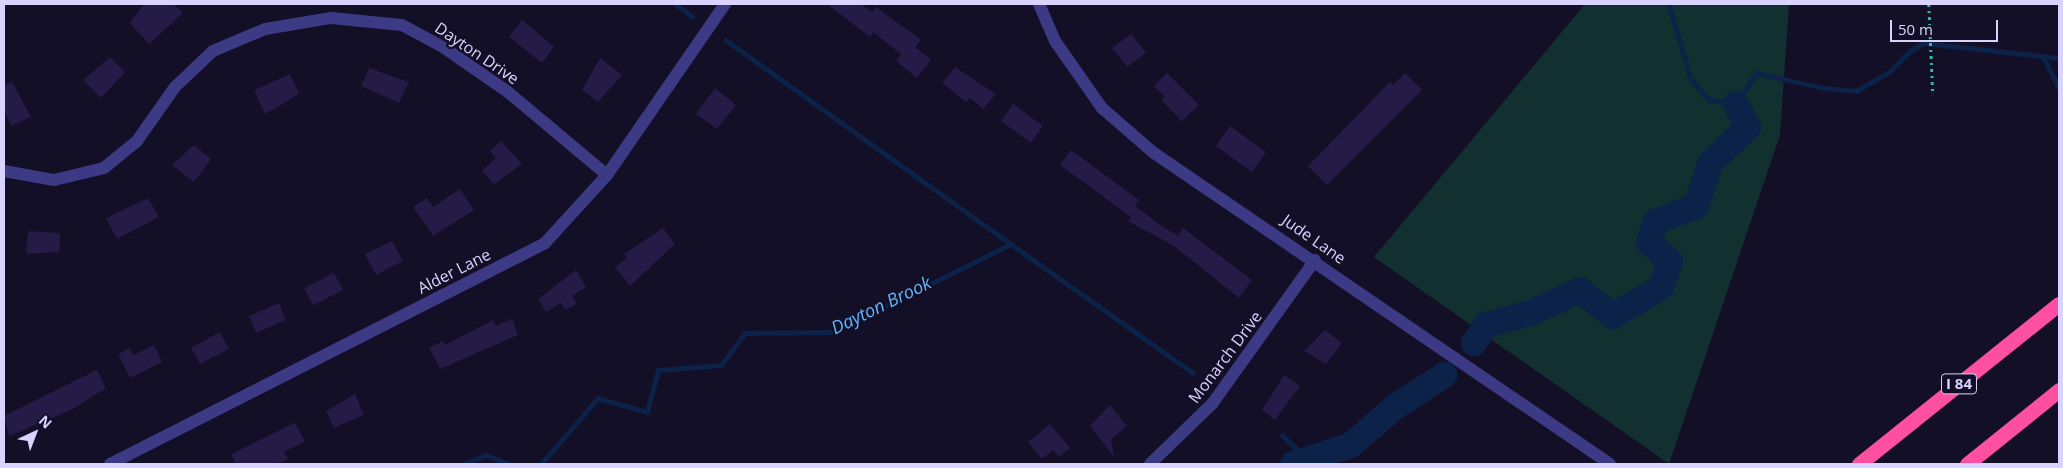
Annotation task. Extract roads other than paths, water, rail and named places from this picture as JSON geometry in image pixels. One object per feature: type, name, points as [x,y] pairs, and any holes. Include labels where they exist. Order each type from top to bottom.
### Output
[{"type":"highway","name":"I 84","points":[[1858,464],[2059,304]]},
{"type":"highway","points":[[1967,464],[2059,390]]},
{"type":"highway","points":[[1967,464],[2059,400]]},
{"type":"street","name":"Alder Lane","points":[[110,464],[545,243],[607,175],[725,4]]},
{"type":"street","name":"Jude Lane","points":[[1039,4],[1055,40],[1102,108],[1154,153],[1315,260],[1610,464]]},
{"type":"street","name":"Dayton Drive","points":[[4,171],[54,180],[104,168],[137,141],[175,87],[213,51],[265,29],[331,18],[402,25],[443,47],[508,92],[607,175]]},
{"type":"street","name":"Monarch Drive","points":[[1150,464],[1212,404],[1315,260]]},
{"type":"waterway","points":[[676,4],[693,17]]},
{"type":"waterway","points":[[1669,4],[1691,79],[1709,100],[1736,104],[1756,73],[1824,88],[1856,91],[1889,72],[1910,51],[1924,43],[2059,58]]},
{"type":"waterway","points":[[726,40],[1011,244]]},
{"type":"waterway","points":[[2043,56],[2059,87]]},
{"type":"waterway","points":[[1474,343],[1486,325],[1530,313],[1580,290],[1613,316],[1661,287],[1670,262],[1649,242],[1655,222],[1696,206],[1711,162],[1748,127],[1736,104]]},
{"type":"waterway","name":"Dayton Brook","points":[[541,464],[598,398],[647,412],[658,370],[721,365],[745,333],[833,332],[1011,244],[1193,373]]},
{"type":"waterway","points":[[1293,464],[1351,445],[1395,407],[1444,375]]},
{"type":"waterway","name":"Dayton Brook","points":[[1282,435],[1309,460]]},
{"type":"waterway","name":"Dayton Brook","points":[[465,464],[486,455],[509,464]]}]
